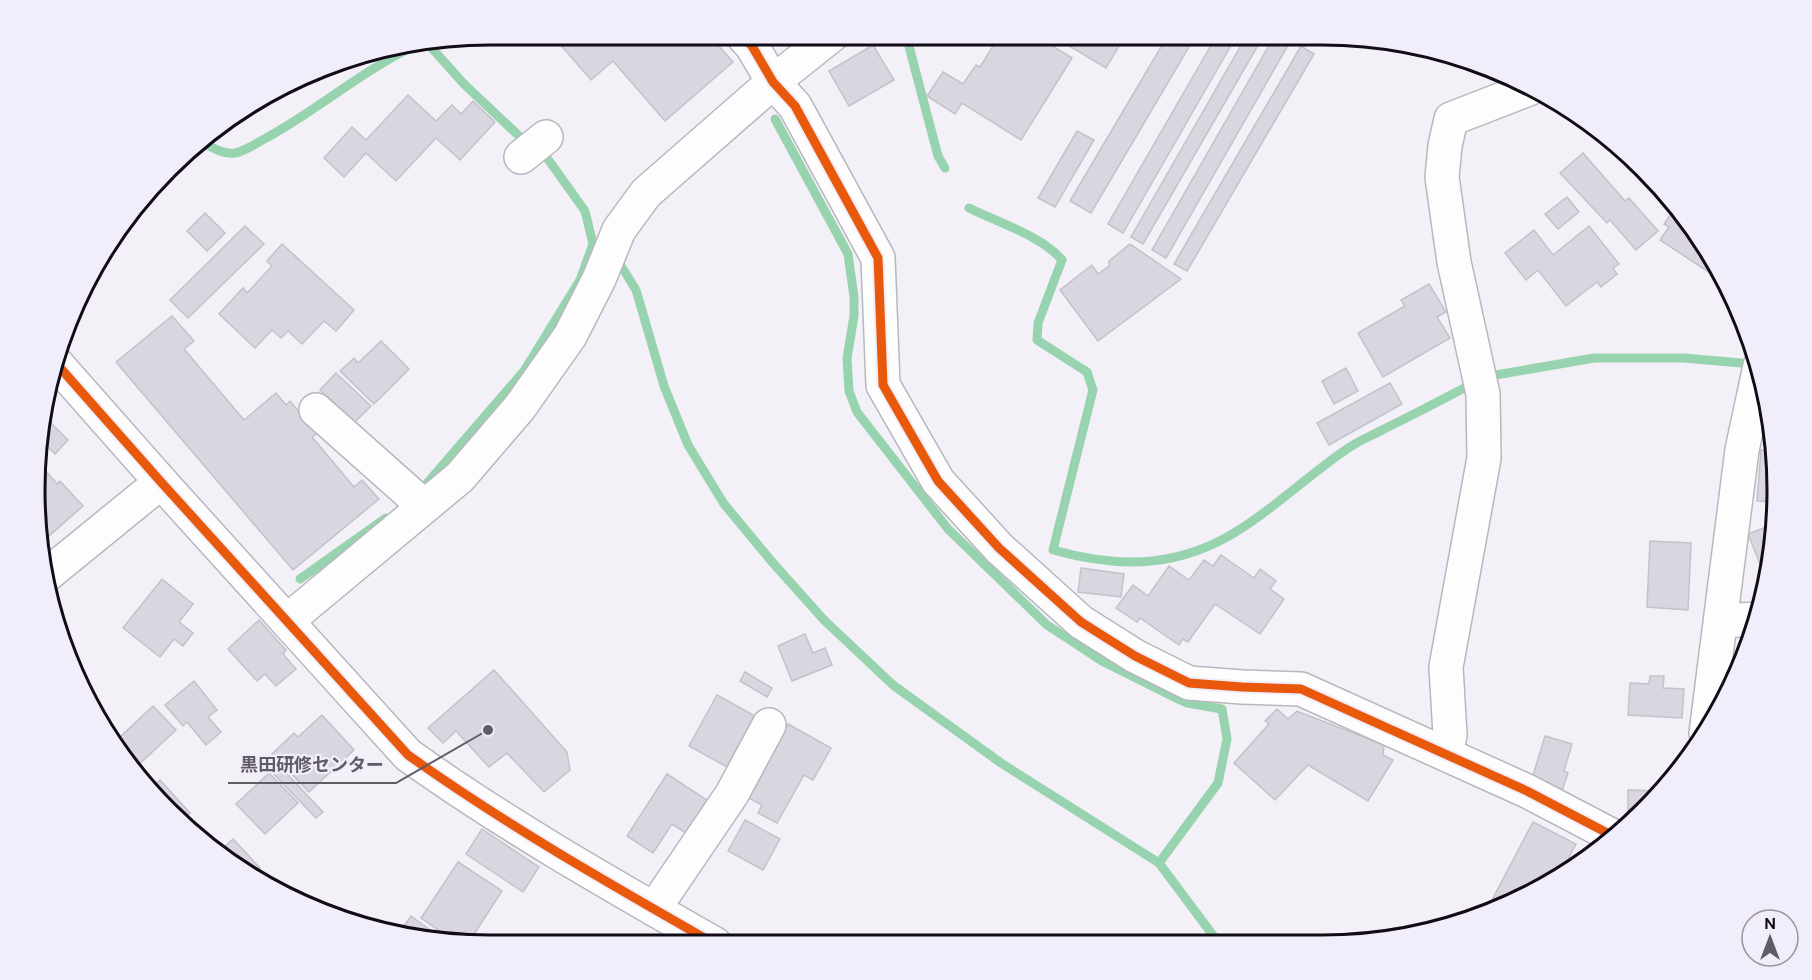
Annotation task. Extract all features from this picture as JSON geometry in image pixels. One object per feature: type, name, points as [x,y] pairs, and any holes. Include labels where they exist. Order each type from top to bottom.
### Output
[{"type":"street","points":[[751,45],[773,82],[795,106],[878,258],[883,385],[938,481],[999,548],[1081,622],[1135,656],[1189,682],[1300,690],[1527,791],[1606,832]]},
{"type":"street","points":[[287,621],[460,477],[520,407],[570,336],[599,279],[619,230],[646,193],[773,82],[819,45]]},
{"type":"street","points":[[1446,754],[1450,735],[1446,668],[1484,458],[1484,441],[1483,394],[1454,262],[1442,177],[1445,146],[1451,119],[1521,92]]},
{"type":"street","points":[[62,370],[408,755],[452,786],[560,854],[699,935]]},
{"type":"street","points":[[316,410],[424,506]]},
{"type":"street","points":[[1709,708],[1742,450],[1760,413]]},
{"type":"street","points":[[53,570],[161,482]]},
{"type":"street","points":[[1720,621],[1747,620]]},
{"type":"street","points":[[654,909],[732,794],[769,725]]},
{"type":"building","points":[[561,45],[718,45],[733,62],[665,121],[613,61],[591,80]]},
{"type":"building","points":[[873,45],[894,80],[849,106],[829,71]]},
{"type":"building","points":[[994,45],[1051,45],[1072,58],[1021,140],[962,103],[955,114],[927,96],[943,72],[963,84],[976,65],[980,67]]},
{"type":"building","points":[[1068,45],[1119,46],[1106,68]]},
{"type":"building","points":[[1162,45],[1190,45],[1091,213],[1070,201]]},
{"type":"building","points":[[1211,45],[1231,45],[1123,233],[1108,224]]},
{"type":"building","points":[[1241,45],[1258,45],[1143,244],[1131,237]]},
{"type":"building","points":[[1269,45],[1288,45],[1166,258],[1152,250]]},
{"type":"building","points":[[1301,46],[1314,54],[1187,271],[1174,264]]},
{"type":"building","points":[[408,95],[436,121],[452,105],[461,114],[473,101],[495,122],[460,160],[436,138],[396,181],[366,153],[344,177],[324,158],[352,127],[366,140]]},
{"type":"building","points":[[1077,131],[1094,140],[1055,207],[1038,198]]},
{"type":"building","points":[[1583,153],[1625,201],[1629,198],[1658,231],[1636,250],[1610,220],[1607,223],[1560,173]]},
{"type":"building","points":[[1567,197],[1579,212],[1558,229],[1545,214]]},
{"type":"building","points":[[205,213],[225,233],[207,251],[187,231]]},
{"type":"building","points":[[1671,214],[1710,273],[1660,240],[1669,227],[1664,224]]},
{"type":"building","points":[[245,226],[264,244],[188,318],[170,300]]},
{"type":"building","points":[[1589,226],[1619,264],[1613,268],[1617,274],[1601,287],[1597,282],[1566,306],[1538,270],[1526,280],[1505,253],[1534,230],[1553,255]]},
{"type":"building","points":[[282,244],[354,310],[336,331],[324,321],[302,344],[288,331],[281,338],[272,330],[255,348],[219,314],[243,288],[247,293],[272,266],[267,261]]},
{"type":"building","points":[[1130,244],[1181,279],[1098,341],[1060,290],[1092,265],[1098,274],[1109,266],[1109,261]]},
{"type":"building","points":[[1429,284],[1446,312],[1437,317],[1450,338],[1383,377],[1358,333],[1405,306],[1401,300]]},
{"type":"building","points":[[172,316],[194,341],[184,349],[244,420],[276,393],[286,405],[290,401],[317,433],[312,437],[354,487],[362,480],[379,499],[293,570],[116,362]]},
{"type":"building","points":[[381,341],[409,369],[374,404],[340,371],[354,358],[358,363]]},
{"type":"building","points":[[1346,368],[1358,391],[1334,404],[1322,381]]},
{"type":"building","points":[[336,373],[371,406],[354,423],[320,390]]},
{"type":"building","points":[[1390,383],[1402,404],[1329,445],[1317,423]]},
{"type":"building","points":[[51,423],[68,440],[55,454],[48,446]]},
{"type":"building","points":[[1761,450],[1765,450],[1767,502],[1757,501]]},
{"type":"building","points":[[46,471],[57,484],[60,481],[83,506],[48,537]]},
{"type":"building","points":[[1765,527],[1760,564],[1748,534]]},
{"type":"building","points":[[1650,541],[1691,543],[1688,610],[1647,607]]},
{"type":"building","points":[[1221,555],[1254,578],[1260,569],[1276,581],[1270,589],[1284,599],[1260,634],[1215,604],[1188,642],[1183,639],[1179,645],[1140,618],[1137,622],[1116,608],[1133,585],[1148,596],[1169,566],[1189,580],[1204,560],[1213,566]]},
{"type":"building","points":[[1081,568],[1124,574],[1121,597],[1078,592]]},
{"type":"building","points":[[162,579],[193,604],[179,622],[193,633],[183,646],[174,639],[160,657],[123,628]]},
{"type":"building","points":[[259,620],[286,650],[283,654],[296,669],[276,686],[265,674],[257,681],[228,649]]},
{"type":"building","points":[[805,634],[813,653],[825,648],[832,665],[792,681],[778,646]]},
{"type":"building","points":[[494,670],[567,752],[570,770],[544,792],[507,753],[489,767],[456,731],[443,743],[428,728]]},
{"type":"building","points":[[745,672],[772,688],[767,697],[740,681]]},
{"type":"building","points":[[1650,676],[1664,676],[1663,688],[1684,689],[1682,718],[1628,715],[1630,683],[1649,684]]},
{"type":"building","points":[[194,681],[217,710],[208,717],[221,732],[206,745],[187,722],[183,726],[165,705]]},
{"type":"building","points":[[717,695],[755,716],[727,767],[689,746]]},
{"type":"building","points":[[153,706],[176,730],[139,764],[120,737]]},
{"type":"building","points":[[1277,709],[1288,719],[1297,711],[1384,745],[1383,755],[1393,760],[1368,801],[1308,765],[1275,800],[1234,763],[1269,724],[1265,721]]},
{"type":"building","points":[[322,715],[354,750],[309,792],[272,754],[294,733],[298,737]]},
{"type":"building","points":[[788,724],[831,748],[813,780],[804,775],[777,823],[758,813],[762,805],[747,797]]},
{"type":"building","points":[[1545,736],[1572,744],[1564,771],[1568,773],[1562,791],[1531,782]]},
{"type":"building","points":[[272,758],[323,812],[316,818],[265,765]]},
{"type":"building","points":[[269,773],[298,803],[265,834],[236,804]]},
{"type":"building","points":[[667,774],[713,804],[692,837],[672,824],[653,853],[627,836]]},
{"type":"building","points":[[160,780],[190,813],[187,816],[156,784]]},
{"type":"building","points":[[1628,790],[1650,791],[1628,813]]},
{"type":"building","points":[[745,820],[780,839],[763,870],[728,851]]},
{"type":"building","points":[[1533,822],[1576,844],[1567,861],[1519,889],[1491,901]]},
{"type":"building","points":[[482,829],[539,867],[523,892],[466,854]]},
{"type":"building","points":[[233,839],[260,868],[258,869],[224,847]]},
{"type":"building","points":[[458,862],[502,891],[474,934],[441,932],[421,918]]},
{"type":"building","points":[[411,916],[431,931],[404,926]]},
{"type":"waterway","points":[[909,45],[938,156],[945,168]]},
{"type":"waterway","points":[[433,49],[464,84],[518,135]]},
{"type":"waterway","points":[[209,145],[226,153],[235,153],[252,146],[396,56]]},
{"type":"waterway","points":[[775,119],[848,254],[854,297],[854,316],[847,358],[849,391],[857,412],[948,529],[1047,625],[1102,661],[1178,699],[1187,703],[1222,709],[1227,739],[1218,783],[1159,863]]},
{"type":"waterway","points":[[423,488],[524,371],[580,280],[593,244],[585,211],[545,155]]},
{"type":"waterway","points":[[969,208],[1031,237],[1053,251],[1062,260],[1038,323],[1037,340],[1087,372],[1093,390],[1053,550],[1078,556],[1127,562],[1173,558],[1196,551],[1242,528],[1353,445],[1470,385]]},
{"type":"waterway","points":[[620,264],[636,290],[664,386],[688,445],[724,504],[773,563],[824,620],[893,685],[1001,763],[1159,863],[1213,935]]},
{"type":"waterway","points":[[1490,376],[1594,358],[1684,358],[1741,363]]},
{"type":"waterway","points":[[300,579],[386,518]]},
{"type":"cycle path","points":[[751,45],[773,82],[795,106],[878,258],[883,385],[938,481],[999,548],[1081,622],[1135,656],[1189,683],[1301,689],[1527,791],[1606,832]]},
{"type":"cycle path","points":[[62,370],[408,755],[521,830],[700,935]]},
{"type":"place","name":"黒田研修センター","points":[[488,730]]}]
